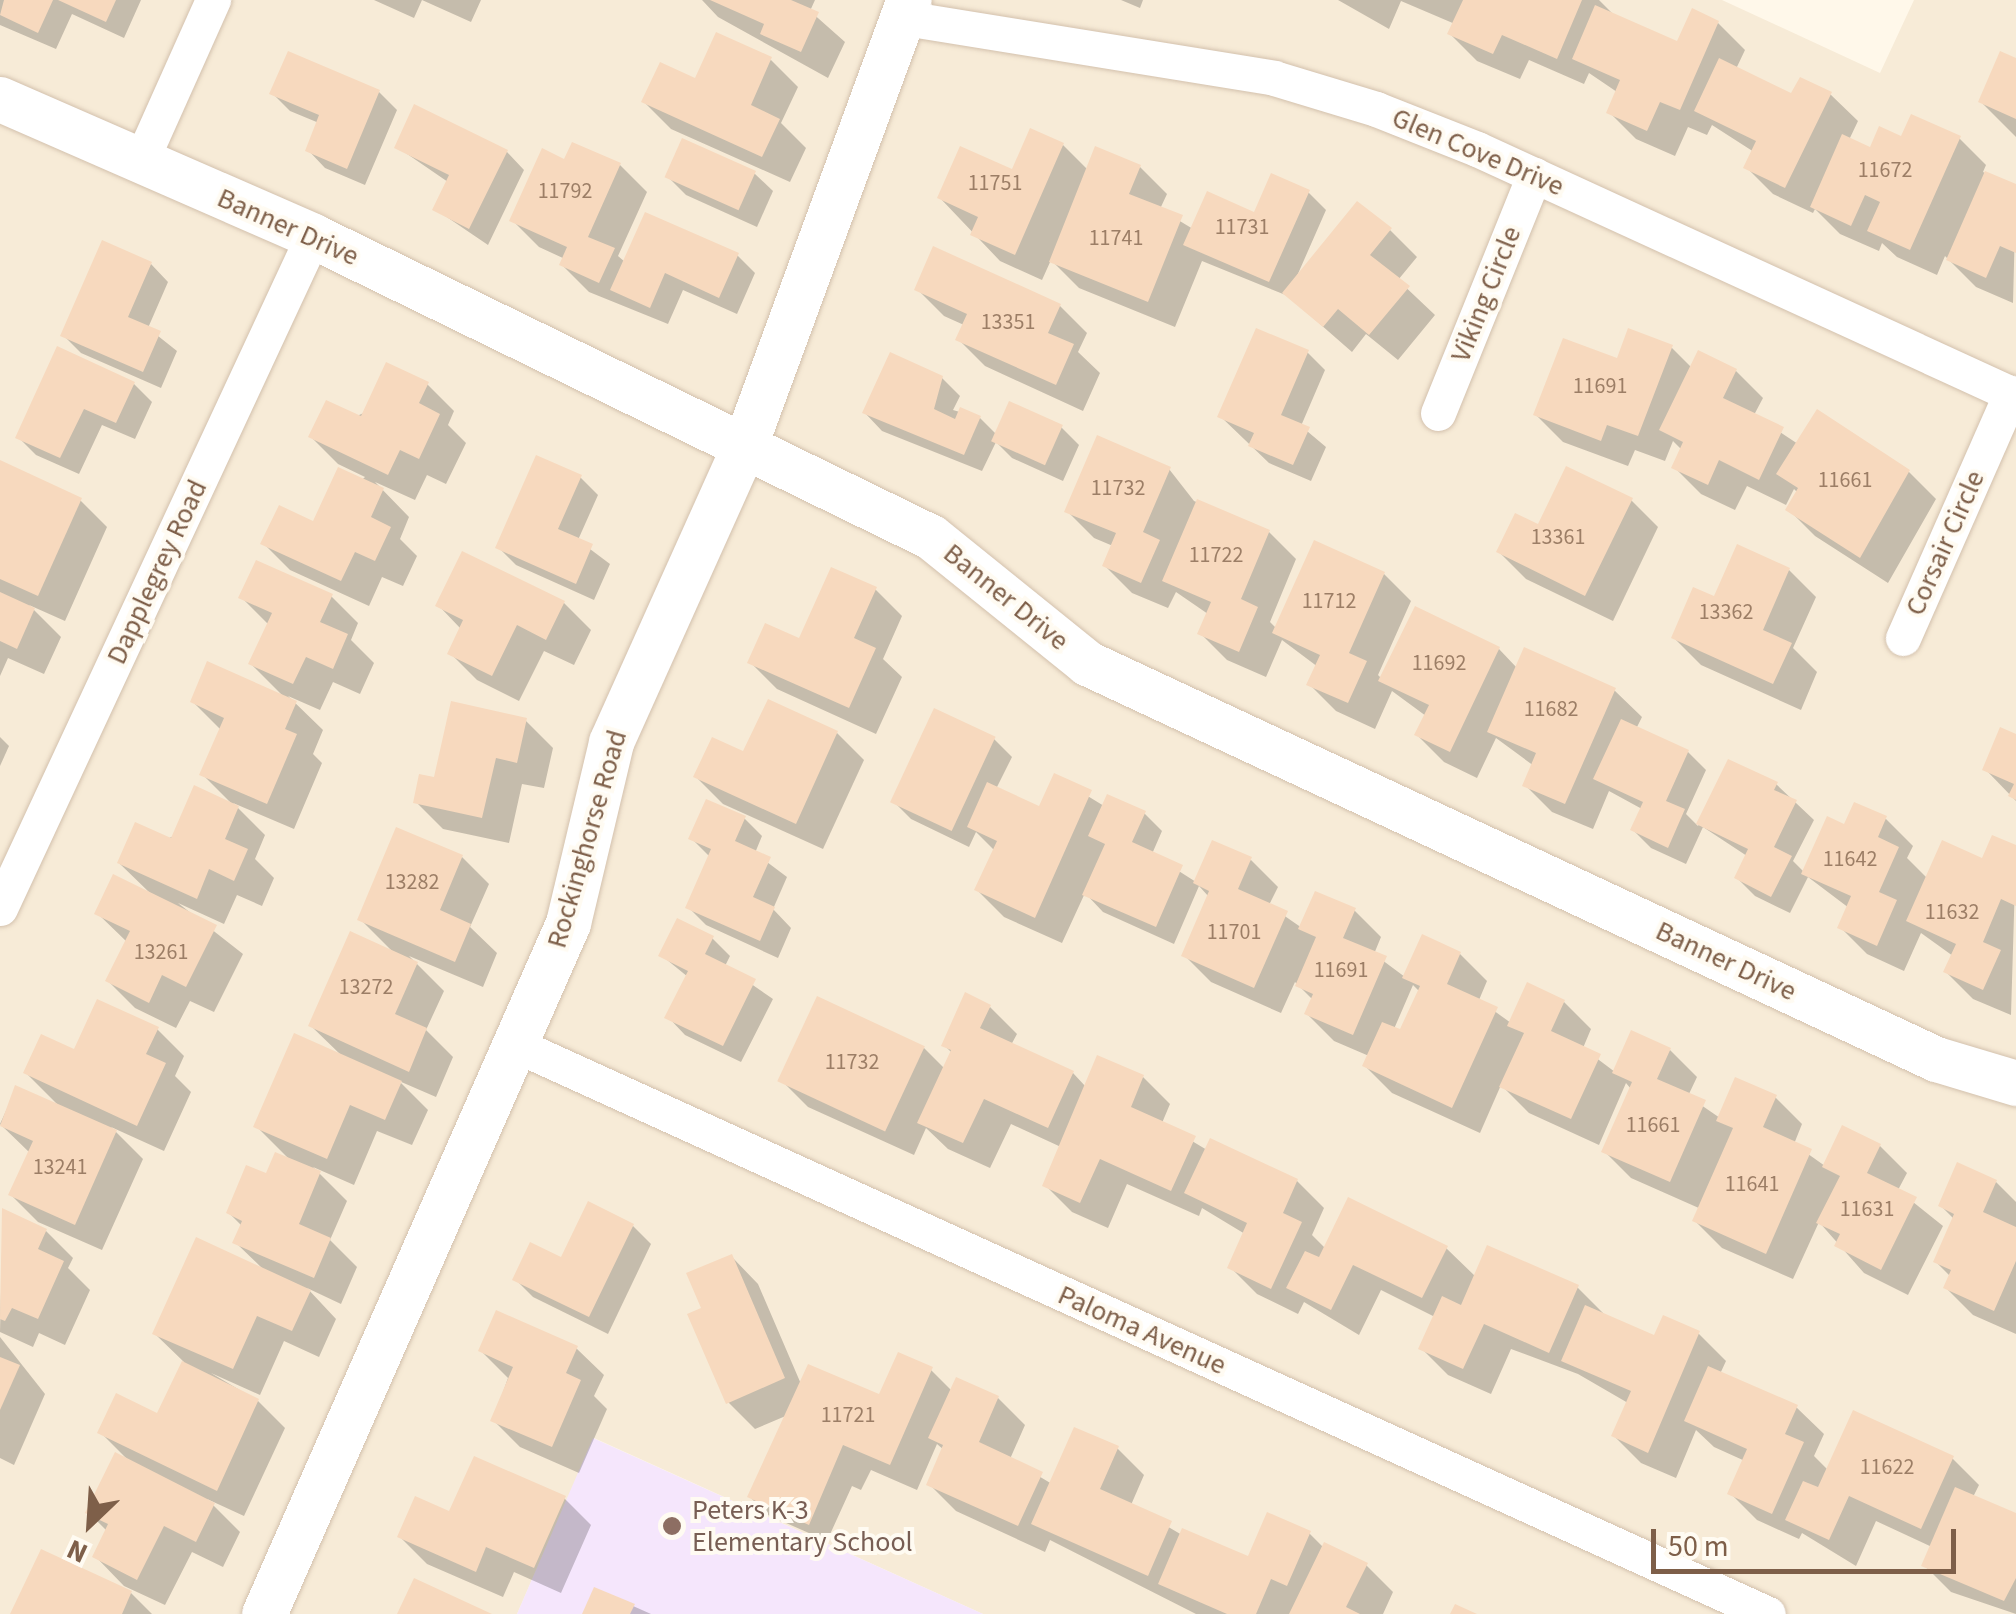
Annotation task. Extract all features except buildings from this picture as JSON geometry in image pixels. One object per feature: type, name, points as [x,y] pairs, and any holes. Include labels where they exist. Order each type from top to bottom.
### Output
[{"type":"street","points":[[140,163],[213,0]]},
{"type":"street","name":"Glen Cove Drive","points":[[907,9],[1274,78],[1376,109],[1534,175],[2014,394]]},
{"type":"street","name":"Rockinghorse Road","points":[[264,1614],[568,923],[612,742],[746,442],[907,9]]},
{"type":"street","name":"Banner Drive","points":[[0,99],[313,236],[746,442],[932,537],[1087,663],[1936,1059],[2016,1083]]},
{"type":"street","name":"Viking Circle","points":[[1438,414],[1534,175]]},
{"type":"street","name":"Dapplegrey Road","points":[[0,908],[313,236]]},
{"type":"street","name":"Corsair Circle","points":[[1903,638],[2014,394]]},
{"type":"street","name":"Paloma Avenue","points":[[516,1045],[1768,1614]]},
{"type":"shaded area","points":[[0,0],[1722,0],[1880,73],[1914,0],[2016,0],[2016,1614],[983,1614],[594,1438],[517,1614],[0,1614]]},
{"type":"shaded area","name":"Peters K-3 Elementary School","points":[[593,1438],[983,1614],[517,1614]]},
{"type":"place","name":"Peters K-3 Elementary School","points":[[672,1526]]}]
